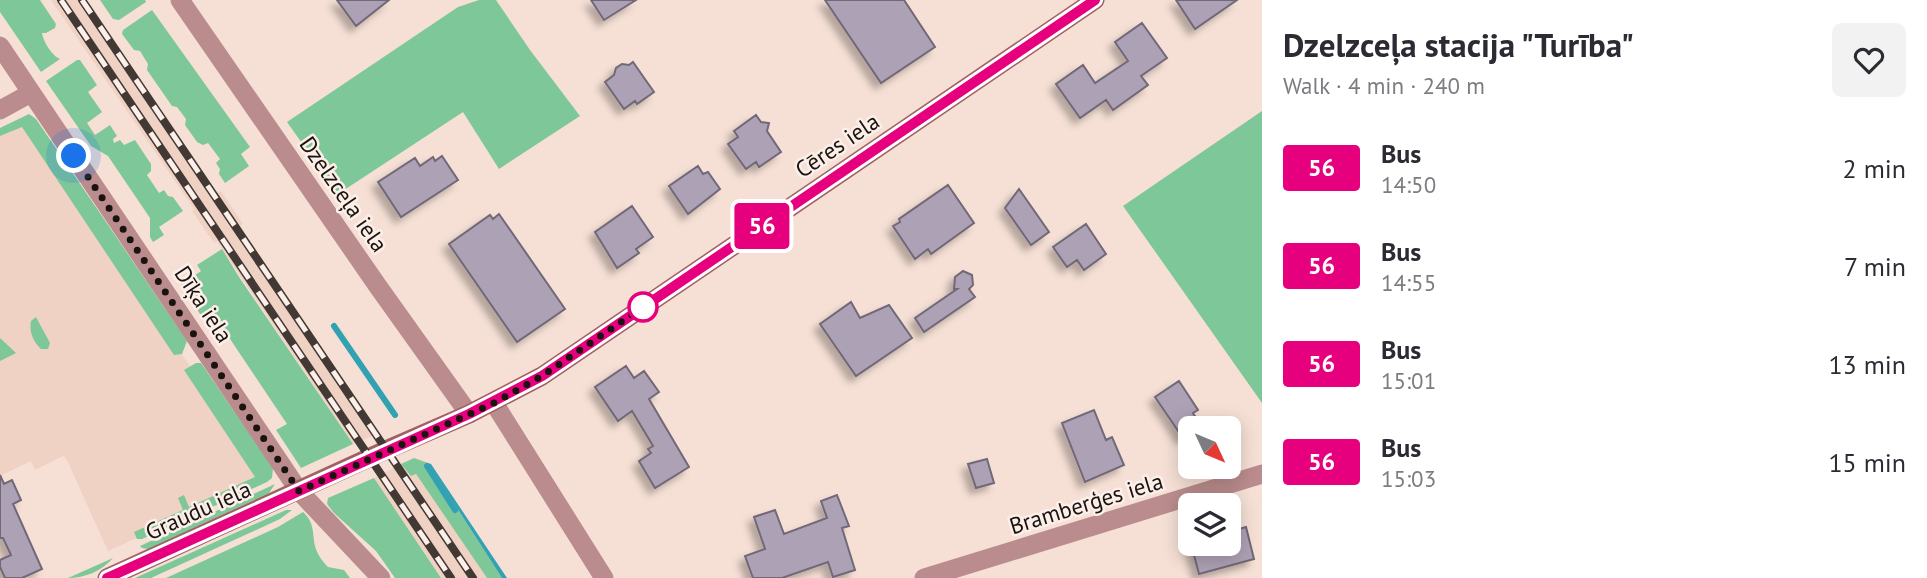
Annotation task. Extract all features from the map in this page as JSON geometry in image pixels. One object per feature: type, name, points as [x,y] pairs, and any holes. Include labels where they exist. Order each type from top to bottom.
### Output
[{"type":"main road","name":"Cēres iela","points":[[386,450],[494,403],[542,376],[1095,0]]},
{"type":"main road","name":"Graudu iela","points":[[107,578],[386,450]]},
{"type":"street","name":"Dzelzceļa iela","points":[[180,0],[469,414]]},
{"type":"street","name":"Dīķa iela","points":[[0,46],[299,491],[381,578]]},
{"type":"street","points":[[0,110],[31,93]]},
{"type":"street","points":[[494,403],[604,578]]},
{"type":"street","name":"Bramberģes iela","points":[[925,578],[1262,474]]},
{"type":"shaded area","points":[[51,0],[87,0],[217,193],[221,191],[243,224],[240,226],[244,234],[379,433],[353,444]]},
{"type":"shaded area","points":[[22,118],[267,480],[108,551],[66,458],[63,456],[35,470],[31,461],[0,476],[0,128]]},
{"type":"shaded area","points":[[401,464],[411,476],[415,473],[487,578],[441,578],[374,478]]},
{"type":"green space","points":[[0,0],[40,0],[56,24],[55,28],[42,33],[43,36],[51,52],[60,59],[41,72],[0,12]]},
{"type":"green space","points":[[100,0],[146,2],[119,20],[113,19]]},
{"type":"green space","points":[[479,0],[496,0],[580,116],[499,169],[463,112],[338,194],[287,122],[458,7]]},
{"type":"green space","points":[[152,10],[250,147],[241,154],[249,166],[225,183],[216,163],[220,159],[208,143],[203,145],[197,142],[185,125],[186,119],[177,107],[172,106],[147,70],[148,64],[140,51],[134,50],[122,34],[123,30]]},
{"type":"green space","points":[[80,60],[97,85],[88,92],[102,112],[87,123],[95,135],[110,125],[117,136],[113,139],[114,143],[120,140],[124,145],[135,140],[151,164],[151,171],[147,175],[159,193],[164,190],[183,211],[159,227],[164,235],[153,242],[150,237],[150,218],[108,156],[91,146],[46,81]]},
{"type":"green space","points":[[1262,111],[1262,403],[1123,206]]},
{"type":"green space","points":[[29,114],[36,119],[187,341],[182,354],[174,355],[22,127],[0,136],[0,128]]},
{"type":"green space","points":[[222,249],[353,444],[301,468],[276,430],[287,424],[212,312],[202,317],[181,285],[201,271],[197,265]]},
{"type":"green space","points":[[36,317],[50,343],[48,349],[41,349],[32,336],[31,321]]},
{"type":"green space","points":[[0,338],[16,353],[0,361]]},
{"type":"green space","points":[[201,363],[273,468],[272,478],[137,539],[134,532],[183,510],[178,498],[184,495],[189,507],[255,477],[184,370]]},
{"type":"green space","points":[[414,458],[428,463],[502,578],[487,578],[416,474],[411,476],[401,464]]},
{"type":"green space","points":[[374,478],[441,578],[395,578],[376,551],[327,504],[328,498]]},
{"type":"green space","points":[[275,484],[269,493],[148,549],[140,546]]},
{"type":"green space","points":[[286,510],[292,510],[280,519],[151,578],[135,578]]},
{"type":"green space","points":[[303,512],[311,524],[315,546],[322,560],[328,567],[344,570],[350,578],[166,578],[278,527]]},
{"type":"green space","points":[[113,558],[93,573],[68,578]]},
{"type":"water","points":[[428,463],[431,464],[507,578],[502,578]]},
{"type":"building","points":[[337,0],[389,0],[356,26]]},
{"type":"building","points":[[591,0],[636,0],[604,20]]},
{"type":"building","points":[[825,0],[904,0],[935,47],[881,83]]},
{"type":"building","points":[[1176,0],[1237,0],[1195,29]]},
{"type":"building","points":[[1142,23],[1167,58],[1141,76],[1148,85],[1113,110],[1106,100],[1080,118],[1056,84],[1083,65],[1095,83],[1128,61],[1115,42]]},
{"type":"building","points":[[633,62],[654,92],[624,109],[605,82],[614,75],[616,68]]},
{"type":"building","points":[[756,115],[761,122],[769,123],[767,131],[781,152],[759,167],[756,162],[746,169],[728,144],[738,137],[734,131]]},
{"type":"building","points":[[442,156],[458,180],[401,217],[378,182],[415,158],[420,166],[433,157],[435,161]]},
{"type":"building","points":[[698,166],[703,174],[708,172],[720,189],[688,214],[669,186]]},
{"type":"building","points":[[948,185],[974,223],[931,254],[928,249],[915,259],[893,226]]},
{"type":"building","points":[[1019,189],[1049,232],[1031,245],[1005,208]]},
{"type":"building","points":[[632,206],[653,237],[636,249],[639,253],[617,268],[595,232]]},
{"type":"building","points":[[499,214],[565,309],[517,342],[449,244],[490,215],[493,219]]},
{"type":"building","points":[[1086,224],[1106,254],[1084,270],[1077,260],[1067,267],[1053,247]]},
{"type":"building","points":[[963,271],[972,275],[973,285],[969,289],[975,297],[924,332],[915,318],[957,289],[954,289],[955,277]]},
{"type":"building","points":[[851,302],[860,318],[889,305],[912,338],[856,376],[820,324]]},
{"type":"building","points":[[626,366],[634,378],[644,371],[659,392],[649,399],[689,467],[655,488],[639,461],[651,453],[648,449],[653,446],[632,411],[618,421],[595,387]]},
{"type":"building","points":[[1179,381],[1198,410],[1193,413],[1195,416],[1178,416],[1178,431],[1155,397]]},
{"type":"building","points":[[1094,410],[1106,440],[1112,437],[1124,465],[1085,482],[1062,423]]},
{"type":"building","points":[[987,459],[994,483],[976,488],[968,464]]},
{"type":"building","points":[[0,475],[4,484],[12,480],[21,500],[13,504],[42,569],[22,578],[5,578],[0,567],[0,560],[11,555],[3,538],[0,538]]},
{"type":"building","points":[[837,495],[849,526],[842,528],[855,570],[833,577],[828,562],[782,578],[753,578],[745,556],[765,549],[754,517],[775,510],[784,534],[827,518],[821,501]]},
{"type":"building","points":[[1246,527],[1254,559],[1199,574],[1194,556],[1241,556],[1241,528]]},
{"type":"waterway","points":[[334,326],[395,415]]},
{"type":"waterway","points":[[427,466],[455,510]]},
{"type":"railway","points":[[61,0],[451,578]]},
{"type":"railway","points":[[82,0],[473,578]]},
{"type":"bus line","name":"56","points":[[107,578],[494,403],[542,376],[1095,0]]},
{"type":"route","points":[[74,156],[299,491],[494,403],[542,376],[643,307]]}]
